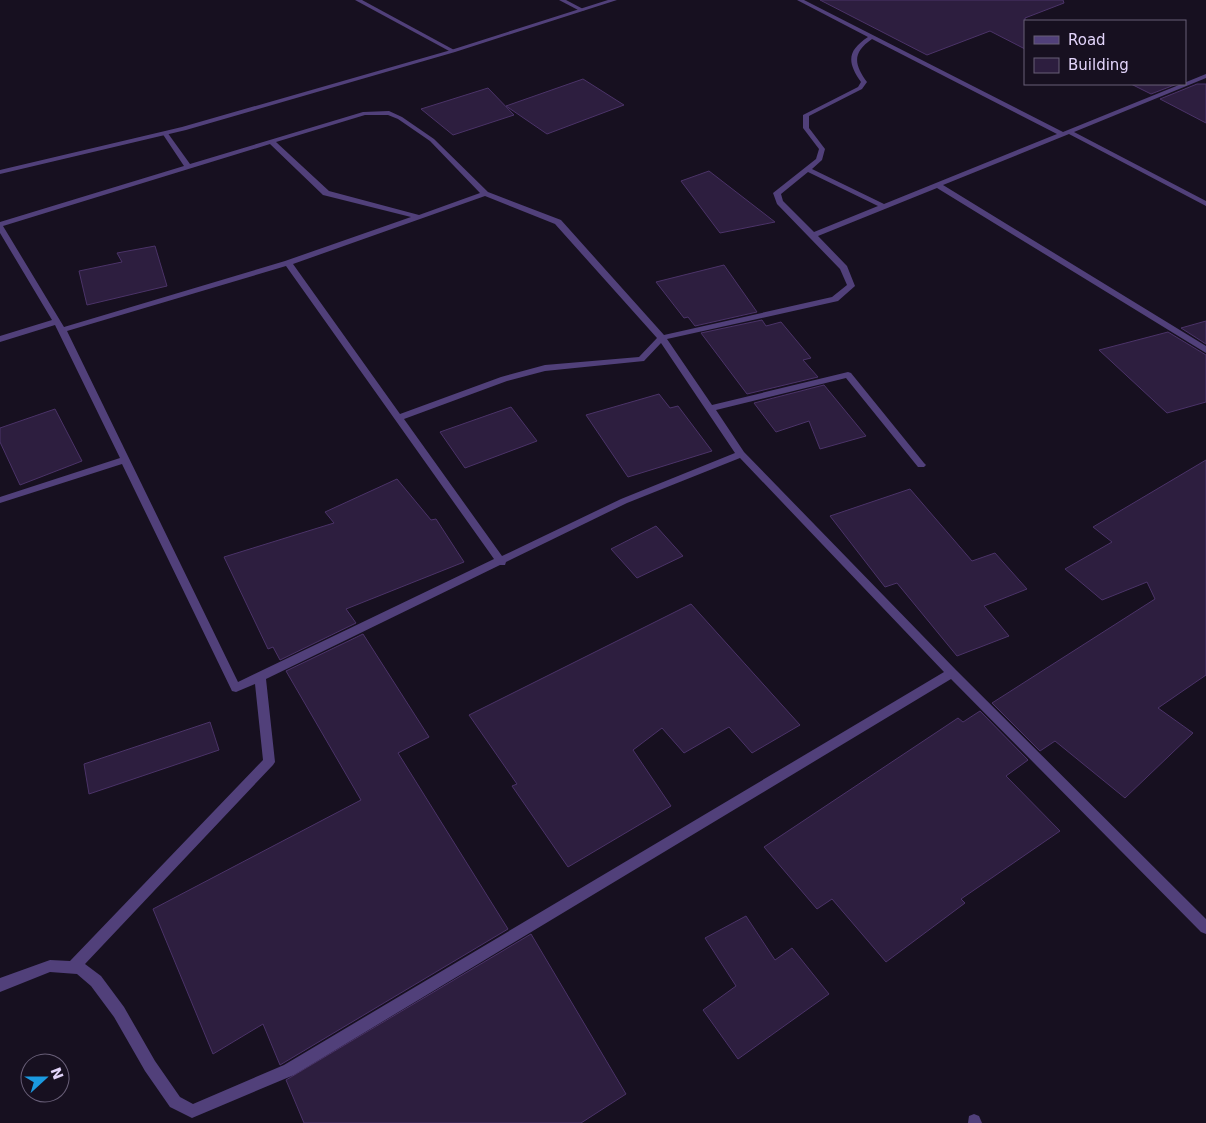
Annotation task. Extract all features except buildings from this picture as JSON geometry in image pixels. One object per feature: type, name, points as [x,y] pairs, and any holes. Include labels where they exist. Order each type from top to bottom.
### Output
[{"type":"street","points":[[358,0],[452,51]]},
{"type":"street","points":[[562,0],[582,10]]},
{"type":"street","points":[[0,172],[166,133],[452,51],[614,0]]},
{"type":"street","points":[[800,0],[1206,204]]},
{"type":"street","points":[[398,418],[504,379],[545,368],[641,359],[662,338],[835,299],[851,286],[844,268],[780,202],[777,193],[819,160],[822,149],[806,128],[806,115],[860,88],[864,82],[855,70],[852,59],[859,44],[872,37]]},
{"type":"street","points":[[1186,84],[1206,76]]},
{"type":"street","points":[[814,235],[939,186],[1065,132],[1183,85]]},
{"type":"street","points":[[741,454],[624,501],[501,562],[236,688],[62,330],[55,322],[0,225],[365,112],[389,113],[432,140],[485,194],[558,222],[662,338],[741,454],[952,673],[1206,928]]},
{"type":"street","points":[[166,133],[188,167]]},
{"type":"street","points":[[271,141],[326,193],[419,217]]},
{"type":"street","points":[[807,169],[885,207]]},
{"type":"street","points":[[939,186],[1206,350]]},
{"type":"street","points":[[62,330],[288,263],[485,194]]},
{"type":"street","points":[[288,263],[501,562]]},
{"type":"street","points":[[0,339],[55,322]]},
{"type":"street","points":[[710,409],[848,375],[921,465]]},
{"type":"street","points":[[0,500],[124,460]]},
{"type":"street","points":[[0,985],[50,966],[80,968],[96,981],[119,1012],[150,1066],[175,1102],[192,1111],[288,1070],[952,673]]},
{"type":"street","points":[[72,968],[269,762],[260,676]]}]
